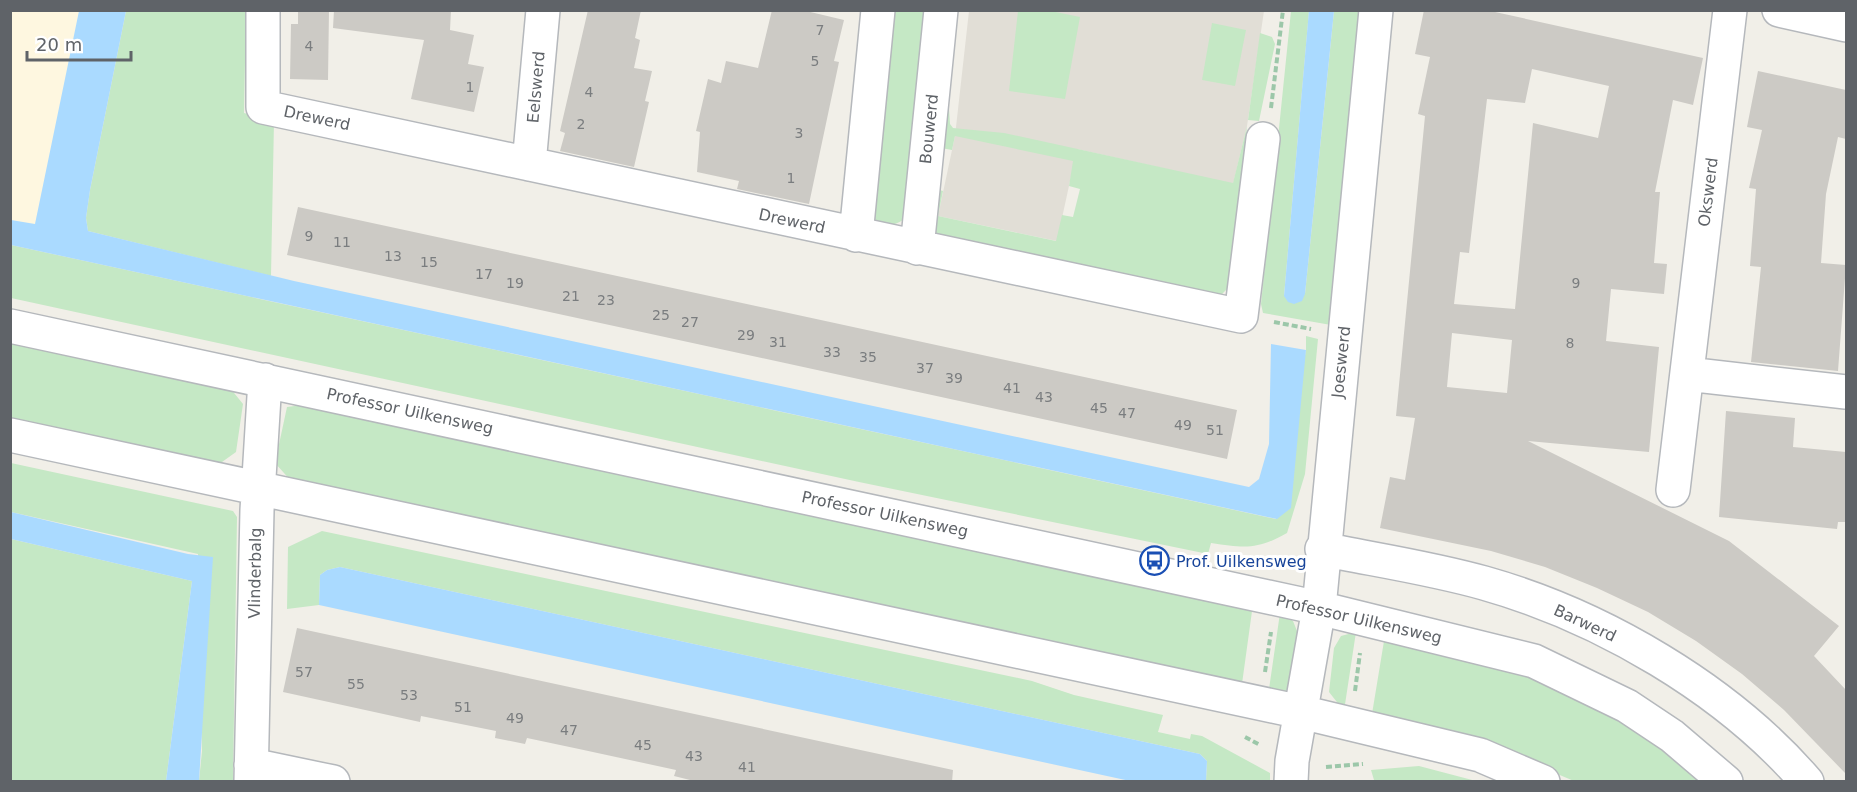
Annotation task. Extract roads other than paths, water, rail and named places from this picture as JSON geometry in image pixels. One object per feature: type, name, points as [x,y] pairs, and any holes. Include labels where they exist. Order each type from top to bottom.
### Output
[{"type":"street","name":"Drewerd","points":[[263,10],[263,106],[1241,316],[1263,139]]},
{"type":"street","name":"Eelswerd","points":[[530,165],[543,10]]},
{"type":"street","points":[[856,235],[878,10]]},
{"type":"street","name":"Bouwerd","points":[[917,248],[941,10]]},
{"type":"street","name":"Joeswerd","points":[[1292,771],[1319,608],[1322,549],[1376,10]]},
{"type":"street","name":"Okswerd","points":[[1673,490],[1730,10]]},
{"type":"street","points":[[1779,10],[1846,25]]},
{"type":"street","name":"Professor Uilkensweg","points":[[10,326],[1319,608],[1534,661],[1627,706],[1672,736],[1726,782]]},
{"type":"street","points":[[1687,375],[1846,392]]},
{"type":"street","name":"Vlinderbalg","points":[[266,380],[258,489],[251,773],[333,782]]},
{"type":"street","points":[[10,435],[1301,712],[1480,755],[1544,782]]},
{"type":"street","name":"Barwerd","points":[[1322,549],[1483,583],[1539,602],[1593,626],[1670,667],[1748,723],[1784,755],[1807,782]]},
{"type":"water","points":[[1309,10],[1334,11],[1305,294],[1302,301],[1294,304],[1288,302],[1284,296]]},
{"type":"water","points":[[79,11],[126,11],[90,190],[86,218],[88,231],[294,281],[1249,487],[1259,479],[1269,444],[1271,344],[1306,350],[1291,508],[1277,519],[11,245],[11,220],[35,224]]},
{"type":"water","points":[[11,512],[188,554],[213,557],[199,781],[166,781],[192,581],[11,539]]},
{"type":"water","points":[[340,567],[1200,754],[1207,761],[1206,781],[1130,781],[319,605],[320,575],[327,570]]},
{"type":"place","name":"Prof. Uilkensweg","points":[[1155,561]]}]
